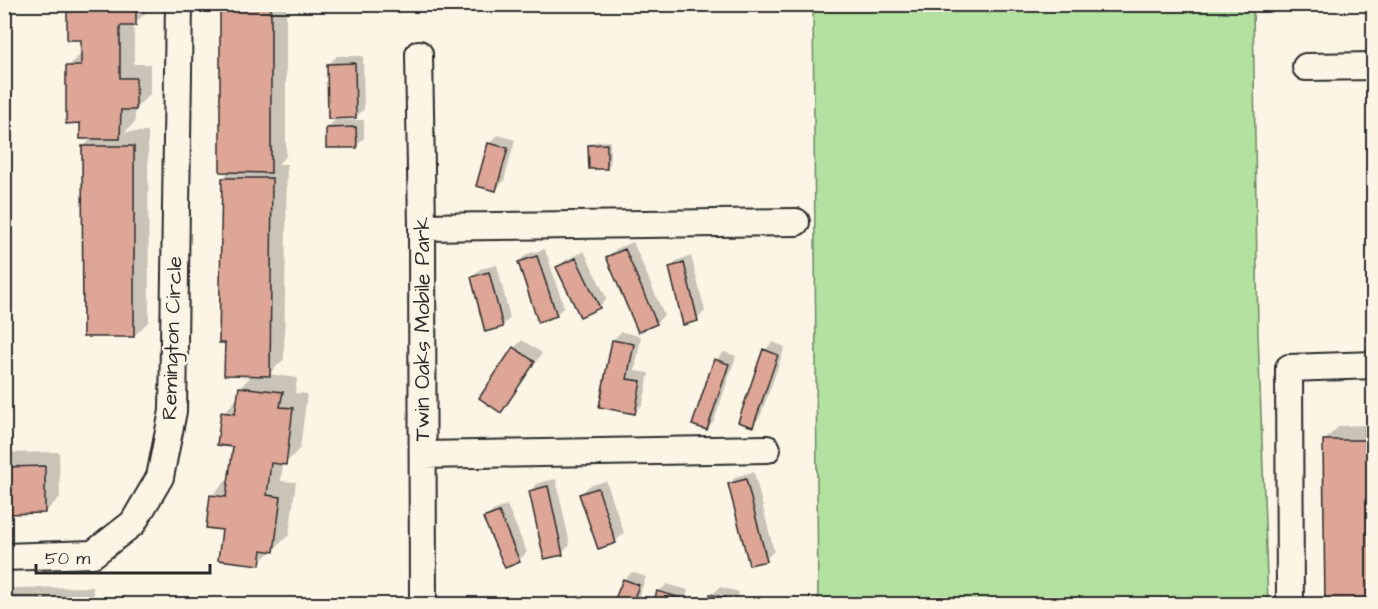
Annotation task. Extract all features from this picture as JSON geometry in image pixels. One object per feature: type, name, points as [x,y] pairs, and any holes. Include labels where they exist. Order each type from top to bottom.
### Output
[{"type":"street","name":"Remington Circle","points":[[4,557],[93,554],[133,524],[160,477],[173,411],[179,4]]},
{"type":"street","name":"Twin Oaks Mobile Park","points":[[419,54],[423,604]]},
{"type":"street","points":[[1306,67],[1374,66]]},
{"type":"street","points":[[422,227],[796,222]]},
{"type":"street","points":[[1290,604],[1289,368],[1374,366]]},
{"type":"street","points":[[423,455],[767,449]]},
{"type":"green space","points":[[813,5],[1253,5],[1258,334],[1268,604],[818,604]]},
{"type":"building","points":[[67,4],[136,4],[136,26],[120,26],[120,78],[136,78],[136,110],[121,110],[120,139],[80,139],[80,123],[66,124],[66,66],[81,66],[81,40],[67,40]]},
{"type":"building","points":[[220,4],[271,4],[271,173],[220,172]]},
{"type":"building","points":[[355,63],[356,118],[328,119],[327,64]]},
{"type":"building","points":[[356,127],[357,148],[326,148],[326,128]]},
{"type":"building","points":[[488,143],[508,148],[496,191],[476,186]]},
{"type":"building","points":[[607,144],[607,169],[589,169],[588,145]]},
{"type":"building","points":[[82,146],[134,146],[134,337],[83,337]]},
{"type":"building","points":[[222,178],[272,178],[270,376],[224,375],[225,343],[219,343]]},
{"type":"building","points":[[625,249],[657,324],[638,332],[606,257]]},
{"type":"building","points":[[537,256],[557,316],[538,322],[518,262]]},
{"type":"building","points":[[576,258],[600,308],[580,317],[556,267]]},
{"type":"building","points":[[684,263],[698,321],[683,325],[669,267]]},
{"type":"building","points":[[489,272],[503,327],[485,332],[471,277]]},
{"type":"building","points":[[612,340],[634,344],[627,379],[641,381],[635,414],[599,407]]},
{"type":"building","points":[[513,347],[535,362],[501,413],[479,398]]},
{"type":"building","points":[[763,349],[778,355],[753,427],[738,422]]},
{"type":"building","points":[[714,359],[729,364],[707,430],[692,425]]},
{"type":"building","points":[[239,387],[283,392],[280,407],[293,408],[286,465],[271,463],[267,495],[281,497],[274,552],[262,550],[260,565],[218,560],[222,530],[206,528],[210,495],[226,497],[233,447],[217,445],[221,412],[235,414]]},
{"type":"building","points":[[1374,427],[1374,604],[1325,604],[1323,440],[1365,440],[1365,428]]},
{"type":"building","points":[[45,466],[45,513],[4,514],[4,467]]},
{"type":"building","points":[[746,479],[767,561],[749,565],[728,484]]},
{"type":"building","points":[[548,486],[563,555],[544,559],[529,491]]},
{"type":"building","points":[[598,488],[616,543],[598,549],[579,494]]},
{"type":"building","points":[[499,512],[520,562],[505,568],[483,518]]},
{"type":"building","points":[[623,579],[639,585],[632,604],[613,604]]},
{"type":"building","points":[[657,591],[681,598],[679,604],[653,604]]},
{"type":"building","points":[[710,594],[732,600],[731,604],[707,604]]},
{"type":"building","points":[[79,601],[79,604],[4,604],[4,602]]}]
